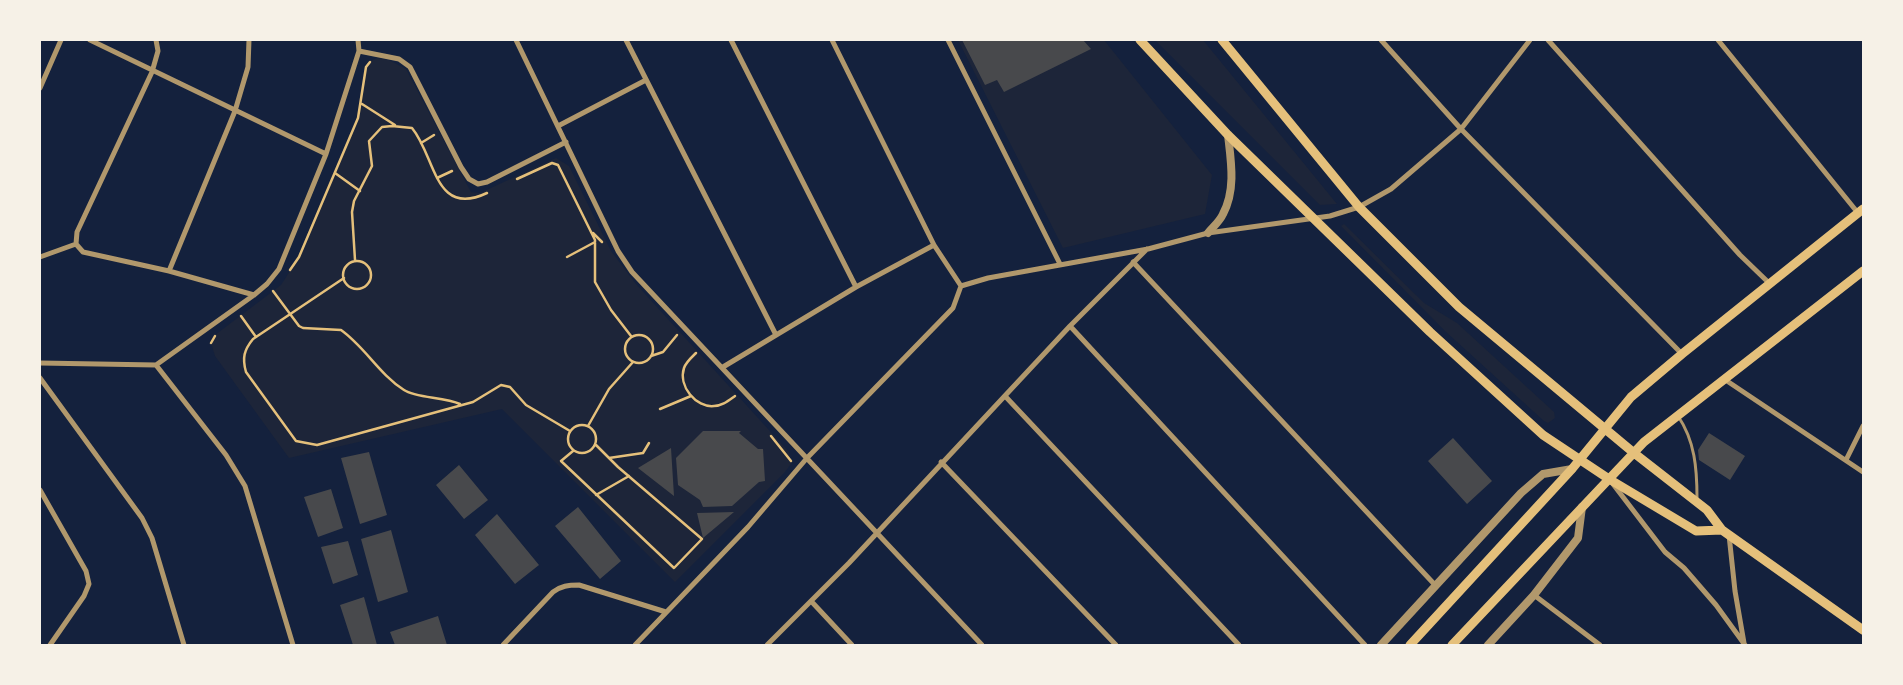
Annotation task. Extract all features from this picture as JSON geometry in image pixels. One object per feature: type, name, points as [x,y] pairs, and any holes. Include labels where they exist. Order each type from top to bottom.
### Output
[{"type":"main road","points":[[1140,40],[1228,135],[1430,332],[1543,435],[1609,479],[1696,531],[1726,532]]},
{"type":"main road","points":[[1222,40],[1359,207],[1459,306],[1634,453],[1707,510],[1726,532],[1863,630]]},
{"type":"main road","points":[[1410,645],[1572,469],[1631,397],[1860,211]]},
{"type":"main road","points":[[1452,645],[1634,453],[1724,379],[1863,271]]},
{"type":"street","points":[[40,88],[61,40]]},
{"type":"street","points":[[90,40],[152,72],[326,154]]},
{"type":"street","points":[[156,40],[158,51],[152,72],[77,232],[76,244],[83,252],[169,271],[254,295]]},
{"type":"street","points":[[169,271],[234,111],[248,67],[249,40]]},
{"type":"street","points":[[40,363],[156,365],[267,284],[279,269],[326,154],[359,51],[358,40]]},
{"type":"street","points":[[516,40],[618,251],[627,265],[982,645]]},
{"type":"street","points":[[626,40],[776,335]]},
{"type":"street","points":[[730,40],[856,287]]},
{"type":"street","points":[[832,40],[934,245],[961,286]]},
{"type":"street","points":[[948,40],[1060,264]]},
{"type":"street","points":[[1381,40],[1461,129],[1682,354]]},
{"type":"street","points":[[961,286],[988,278],[1148,249],[1208,233],[1314,218],[1359,207],[1391,189],[1461,129],[1530,40]]},
{"type":"street","points":[[1548,40],[1740,255],[1769,283]]},
{"type":"street","points":[[1718,40],[1860,211]]},
{"type":"street","points":[[359,51],[399,59],[410,67],[461,167],[469,179],[478,184],[487,182],[566,142]]},
{"type":"street","points":[[558,126],[646,80]]},
{"type":"street","points":[[1208,233],[1223,215],[1229,196],[1232,173],[1228,135]]},
{"type":"street","points":[[40,257],[76,244]]},
{"type":"street","points":[[723,367],[856,287],[934,245]]},
{"type":"street","points":[[767,645],[1070,326],[1148,249]]},
{"type":"street","points":[[1133,262],[1436,586]]},
{"type":"street","points":[[635,645],[748,527],[806,458],[953,308],[961,286]]},
{"type":"street","points":[[1070,326],[1365,645]]},
{"type":"street","points":[[156,365],[226,455],[245,486],[293,645]]},
{"type":"street","points":[[40,378],[142,518],[152,538],[184,645]]},
{"type":"street","points":[[1724,379],[1863,472]]},
{"type":"street","points":[[1004,396],[1239,645]]},
{"type":"street","points":[[1846,460],[1863,426]]},
{"type":"street","points":[[942,462],[1116,645]]},
{"type":"street","points":[[1382,645],[1521,493],[1544,474],[1572,469]]},
{"type":"street","points":[[1609,479],[1666,552],[1684,568],[1716,605],[1745,645]]},
{"type":"street","points":[[40,490],[86,571],[88,584],[84,596],[50,645]]},
{"type":"street","points":[[1488,645],[1534,595],[1578,538],[1582,507]]},
{"type":"street","points":[[1726,532],[1745,645]]},
{"type":"street","points":[[503,645],[553,592],[560,587],[569,585],[579,585],[666,612]]},
{"type":"street","points":[[1534,595],[1600,645]]},
{"type":"street","points":[[811,600],[852,645]]},
{"type":"lane","points":[[1678,416],[1686,427],[1692,444],[1697,472],[1697,502]]},
{"type":"path","points":[[290,271],[299,257],[358,118],[366,67],[370,61],[377,58]]},
{"type":"path","points":[[361,104],[397,126]]},
{"type":"path","points":[[355,260],[352,212],[354,201],[372,166],[369,141],[372,135],[382,127],[412,128],[437,178],[450,195],[459,200],[472,200],[488,193],[471,192]]},
{"type":"path","points":[[421,143],[440,133]]},
{"type":"path","points":[[512,182],[555,163],[592,232],[595,242],[595,282],[611,310],[631,336]]},
{"type":"path","points":[[437,178],[457,167]]},
{"type":"path","points":[[335,174],[360,192]]},
{"type":"path","points":[[567,257],[595,242]]},
{"type":"path","points":[[355,260],[363,261],[370,266],[371,280],[368,285],[358,289],[348,286],[344,278],[345,266],[355,260]]},
{"type":"path","points":[[344,278],[256,337],[244,353],[243,362],[246,372],[292,437],[302,443],[317,445],[462,405],[478,400],[496,387],[506,386],[516,392],[526,405],[570,431]]},
{"type":"path","points":[[271,294],[273,291],[289,315],[303,328],[342,330],[388,378],[406,391],[448,399],[462,405]]},
{"type":"path","points":[[237,318],[241,316],[256,337]]},
{"type":"path","points":[[650,356],[653,346],[648,338],[638,334],[626,340],[624,348],[626,357],[633,362],[644,362],[650,356],[663,352],[679,332]]},
{"type":"path","points":[[211,343],[215,335]]},
{"type":"path","points":[[697,352],[684,368],[684,380],[691,396],[706,405],[715,406],[722,405],[737,395]]},
{"type":"path","points":[[588,426],[609,389],[633,362]]},
{"type":"path","points":[[660,408],[691,396]]},
{"type":"path","points":[[576,426],[588,426],[596,436],[596,444],[588,453],[578,454],[568,444],[570,431],[576,426]]},
{"type":"path","points":[[610,458],[643,452],[649,443]]},
{"type":"path","points":[[573,451],[561,461],[674,568],[702,539],[629,476],[596,444]]},
{"type":"path","points":[[596,495],[629,476]]},
{"type":"shaded area","points":[[958,40],[1104,40],[1212,175],[1205,214],[1063,248]]},
{"type":"shaded area","points":[[1155,40],[1203,40],[1337,204],[1320,205]]},
{"type":"shaded area","points":[[377,58],[389,60],[406,69],[471,192],[480,193],[556,158],[569,166],[611,251],[636,284],[789,452],[791,464],[785,472],[675,582],[502,409],[289,458],[215,356],[211,343],[215,335],[281,285],[299,257],[358,118],[366,67],[370,61]]},
{"type":"shaded area","points":[[1344,224],[1424,303],[1457,323],[1554,412],[1555,418],[1548,423],[1544,421],[1445,331],[1341,226]]},
{"type":"building","points":[[962,40],[1083,40],[1091,49],[1004,92],[997,80],[985,85]]},
{"type":"building","points":[[703,431],[741,431],[739,433],[758,449],[763,449],[765,481],[759,482],[732,506],[703,507],[700,500],[678,485],[676,458]]},
{"type":"building","points":[[1709,433],[1745,456],[1730,480],[1699,460],[1698,450]]},
{"type":"building","points":[[1453,438],[1492,481],[1467,504],[1428,461]]},
{"type":"building","points":[[671,448],[674,496],[638,468]]},
{"type":"building","points":[[369,452],[387,515],[360,524],[341,458]]},
{"type":"building","points":[[459,465],[488,500],[464,519],[436,485]]},
{"type":"building","points":[[331,489],[343,528],[318,537],[304,497]]},
{"type":"building","points":[[578,507],[621,561],[600,579],[555,526]]},
{"type":"building","points":[[734,512],[703,538],[697,513]]},
{"type":"building","points":[[497,514],[539,565],[515,584],[475,535]]},
{"type":"building","points":[[391,530],[408,592],[378,602],[361,539]]},
{"type":"building","points":[[348,541],[358,575],[333,584],[321,547]]},
{"type":"building","points":[[364,597],[377,645],[353,645],[340,605]]},
{"type":"building","points":[[438,616],[447,645],[395,645],[390,632]]}]
